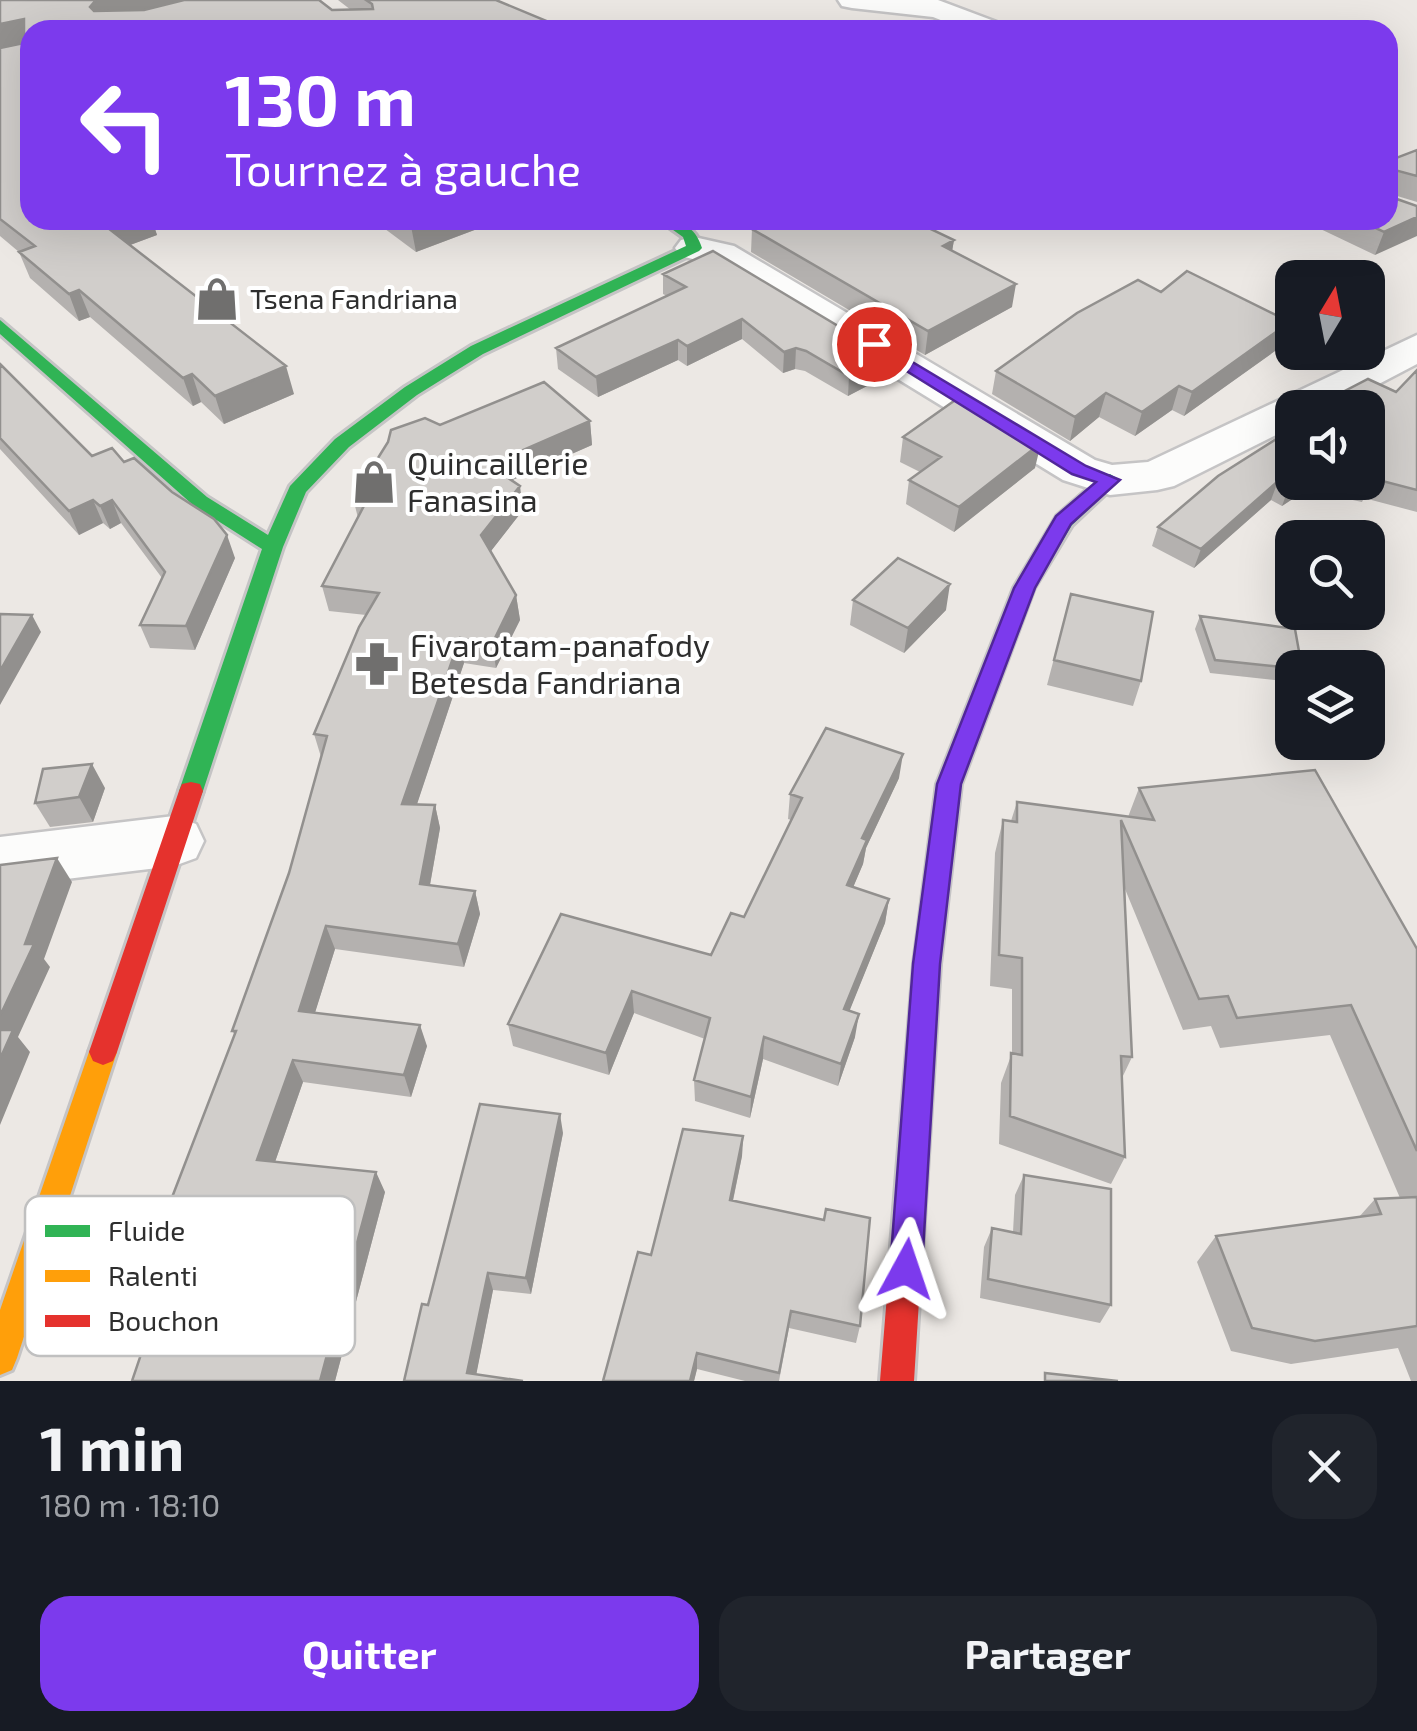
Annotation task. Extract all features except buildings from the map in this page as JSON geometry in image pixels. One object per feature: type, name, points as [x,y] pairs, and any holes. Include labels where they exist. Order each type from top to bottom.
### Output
[{"type":"street","points":[[852,0],[938,9],[966,20]]},
{"type":"street","points":[[55,1196],[273,547],[297,490],[342,443],[411,391],[680,234],[721,254],[1079,470],[1110,480],[1158,476],[1275,419]]},
{"type":"street","points":[[0,325],[200,501],[273,547]]},
{"type":"street","points":[[1334,390],[1417,348]]},
{"type":"street","points":[[898,1381],[927,964],[949,784],[1024,588],[1064,520],[1110,480]]},
{"type":"street","points":[[0,862],[174,841]]},
{"type":"street","points":[[0,1358],[25,1284]]},
{"type":"traffic: fast","points":[[191,791],[273,547],[297,490],[342,443],[411,391],[477,350],[694,248],[690,235],[682,230]]},
{"type":"traffic: fast","points":[[0,325],[200,501],[273,547]]},
{"type":"traffic: fast","points":[[927,964],[949,784],[1024,588],[1064,521],[1110,480]]},
{"type":"traffic: slow","points":[[55,1196],[103,1052]]},
{"type":"traffic: slow","points":[[0,1358],[25,1284]]},
{"type":"traffic: jam","points":[[103,1052],[191,791]]},
{"type":"traffic: jam","points":[[897,1381],[927,964]]},
{"type":"place","name":"Tsena Fandriana","points":[[217,299]]},
{"type":"place","name":"Quincaillerie Fanasina","points":[[374,482]]},
{"type":"place","name":"Fivarotam-panafody Betesda Fandriana","points":[[377,664]]},
{"type":"route","points":[[874,344],[1079,470],[1110,480],[1064,520],[1024,588],[949,784],[927,964],[906,1269]]}]
